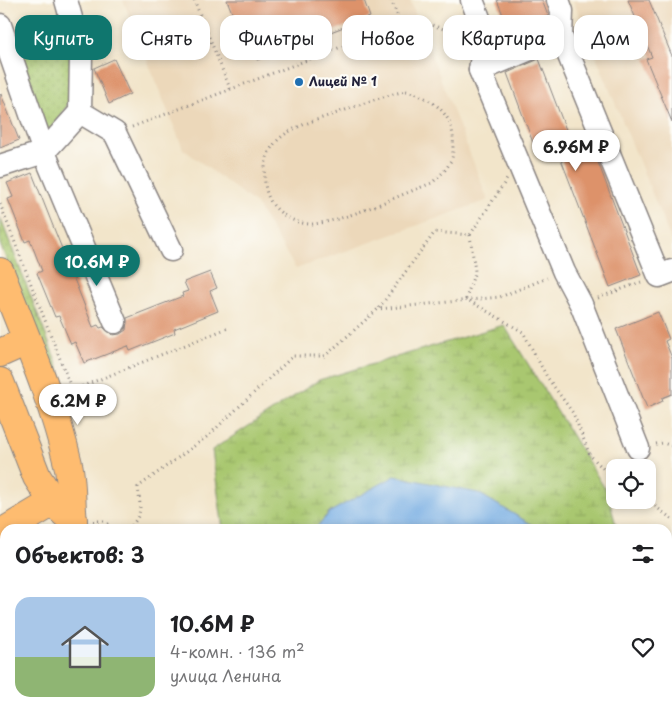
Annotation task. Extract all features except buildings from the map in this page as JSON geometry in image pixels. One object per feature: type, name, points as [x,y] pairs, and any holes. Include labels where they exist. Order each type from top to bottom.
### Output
[{"type":"main road","points":[[0,272],[27,341],[60,395],[68,463],[63,498],[73,524]]},
{"type":"main road","points":[[0,353],[27,341]]},
{"type":"main road","points":[[0,382],[37,477],[63,498]]},
{"type":"main road","points":[[18,524],[63,498]]},
{"type":"lane","points":[[0,166],[44,152],[80,112],[81,54],[66,0]]},
{"type":"lane","points":[[472,0],[478,15]]},
{"type":"lane","points":[[558,0],[562,15]]},
{"type":"lane","points":[[0,25],[44,152],[115,322]]},
{"type":"lane","points":[[564,43],[665,274]]},
{"type":"lane","points":[[481,60],[480,70],[564,272],[581,304],[638,448]]},
{"type":"lane","points":[[480,70],[504,60]]},
{"type":"lane","points":[[80,112],[115,134],[171,250]]},
{"type":"path","points":[[194,0],[231,91]]},
{"type":"path","points":[[391,0],[397,15]]},
{"type":"path","points":[[115,134],[342,47]]},
{"type":"path","points":[[406,91],[422,95],[437,105],[449,117],[454,138],[452,160],[444,172],[432,182],[330,221],[311,224],[296,221],[277,212],[268,196],[264,180],[265,158],[274,143],[289,130],[388,95],[406,91]]},
{"type":"path","points":[[466,299],[474,271],[470,234],[509,176],[522,171]]},
{"type":"path","points":[[0,204],[60,395],[228,328]]},
{"type":"path","points":[[133,524],[138,518],[141,509],[138,487],[208,436],[293,356],[324,356],[378,309],[435,232],[470,234]]},
{"type":"path","points":[[378,309],[500,297],[564,272]]},
{"type":"path","points":[[581,304],[665,274]]},
{"type":"path","points":[[466,299],[523,332],[547,377],[573,412],[590,455],[606,471]]},
{"type":"path","points":[[656,507],[672,520]]},
{"type":"shaded area","name":"Лицей № 1","points":[[123,0],[410,0],[416,15],[342,15],[342,60],[433,59],[488,200],[296,269],[256,204],[183,149],[147,60],[210,60],[210,15],[129,15]]},
{"type":"shaded area","points":[[573,0],[672,0],[672,242],[598,60],[648,60],[648,15],[579,15]]},
{"type":"green space","points":[[18,60],[74,60],[71,99],[50,134],[46,135]]},
{"type":"green space","points":[[0,217],[66,387],[58,390],[0,244]]},
{"type":"green space","points":[[504,325],[606,490],[606,509],[612,509],[616,524],[530,524],[477,493],[330,511],[319,524],[222,524],[212,450],[319,380]]},
{"type":"water","points":[[395,476],[478,493],[531,524],[319,524],[330,512]]},
{"type":"place","name":"Лицей № 1","points":[[299,82]]}]
